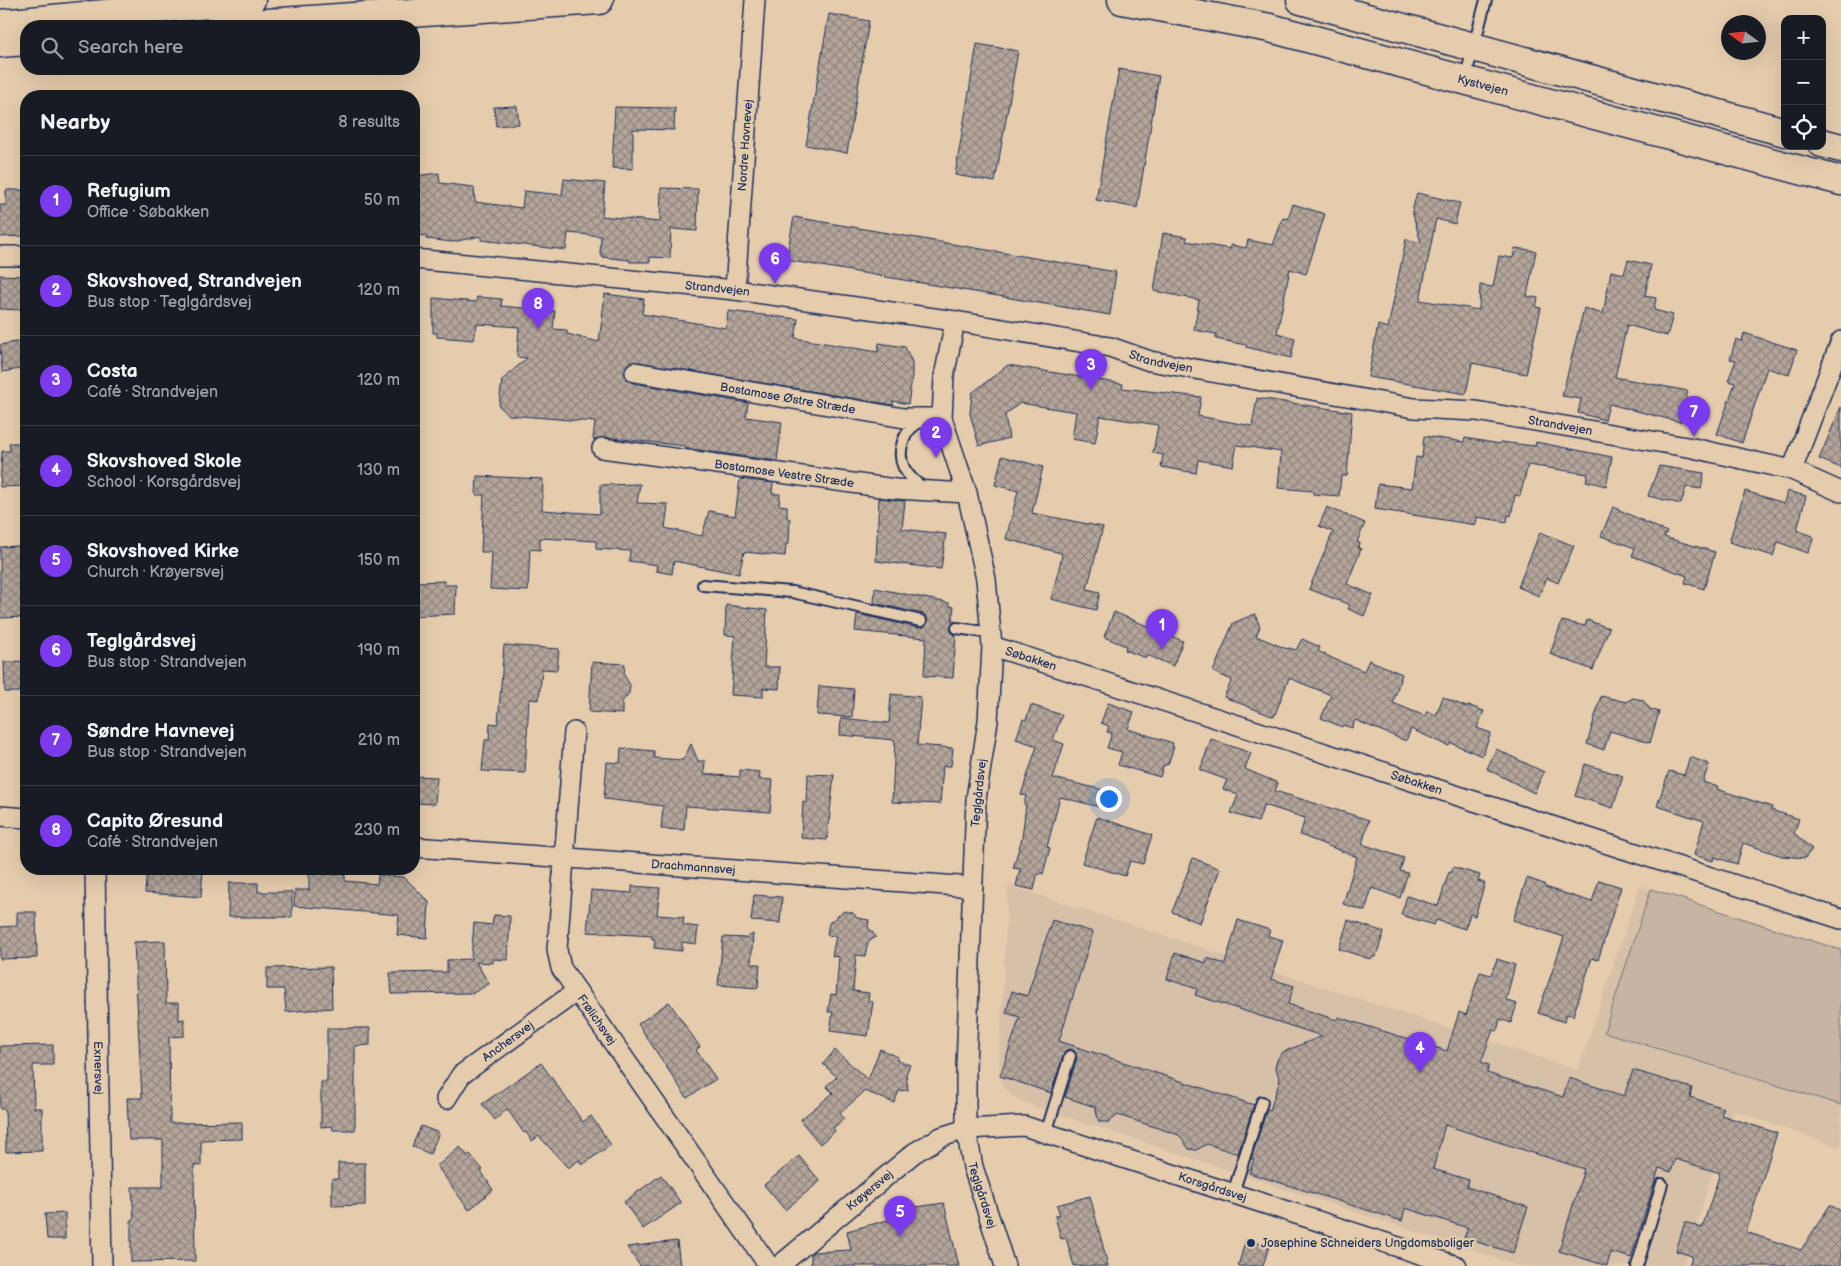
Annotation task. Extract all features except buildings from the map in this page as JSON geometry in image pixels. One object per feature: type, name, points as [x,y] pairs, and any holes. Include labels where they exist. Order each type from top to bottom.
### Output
[{"type":"main road","points":[[42,20],[251,0]]},
{"type":"main road","points":[[309,20],[599,0]]},
{"type":"main road","name":"Kystvejen","points":[[1122,0],[1270,28],[1841,181]]},
{"type":"main road","points":[[1301,0],[1781,131]]},
{"type":"main road","points":[[0,24],[20,22]]},
{"type":"main road","points":[[0,43],[20,41]]},
{"type":"main road","points":[[1826,144],[1841,148]]},
{"type":"street","name":"Nordre Havnevej","points":[[735,290],[755,0]]},
{"type":"street","points":[[0,256],[20,256]]},
{"type":"street","name":"Strandvejen","points":[[420,260],[735,290],[955,321],[1110,347],[1150,361],[1414,408],[1476,411],[1663,442],[1792,470],[1841,492]]},
{"type":"street","name":"Teglgårdsvej","points":[[955,321],[936,418],[966,493],[986,579],[992,639],[988,721],[976,799],[966,1067],[966,1129],[973,1166],[1005,1266]]},
{"type":"street","points":[[1792,470],[1841,341]]},
{"type":"street","name":"Bostamose Østre Stræde","points":[[635,372],[904,418],[936,418]]},
{"type":"street","name":"Bostamose Vestre Stræde","points":[[602,448],[885,487],[966,493]]},
{"type":"street","name":"Søbakken","points":[[992,639],[1841,919]]},
{"type":"street","name":"Frølichsvej","points":[[574,732],[557,950],[562,968],[769,1266]]},
{"type":"street","points":[[0,816],[20,818]]},
{"type":"street","name":"Drachmannsvej","points":[[420,847],[973,887]]},
{"type":"street","name":"Exnersvej","points":[[96,875],[102,1266]]},
{"type":"street","name":"Anchersvej","points":[[446,1099],[461,1075],[577,991]]},
{"type":"street","name":"Korsgårdsvej","points":[[966,1129],[1024,1126],[1457,1266]]},
{"type":"street","name":"Krøyersvej","points":[[779,1266],[914,1153],[942,1137],[966,1129]]},
{"type":"lane","points":[[1465,80],[1486,0]]},
{"type":"lane","points":[[929,491],[904,470],[900,458],[901,449],[909,430],[917,423],[936,418]]},
{"type":"lane","points":[[702,585],[792,592],[921,620]]},
{"type":"lane","points":[[957,628],[992,639]]},
{"type":"lane","points":[[1046,1133],[1070,1056]]},
{"type":"lane","points":[[1233,1193],[1262,1102]]},
{"type":"lane","points":[[1637,1266],[1662,1184]]},
{"type":"shaded area","points":[[1008,885],[1578,1070],[1640,886],[1841,950],[1841,1148],[1733,1110],[1683,1266],[1520,1266],[1039,1108],[1012,1096],[1003,1085],[999,1076]]},
{"type":"shaded area","points":[[1651,889],[1841,950],[1841,1105],[1604,1032]]},
{"type":"place","name":"Teglgårdsvej","points":[[775,284]]},
{"type":"place","name":"Capito Øresund","points":[[538,329]]},
{"type":"place","name":"Costa","points":[[1091,390]]},
{"type":"place","name":"Søndre Havnevej","points":[[1694,437]]},
{"type":"place","name":"Skovshoved, Strandvejen","points":[[936,458]]},
{"type":"place","name":"Refugium","points":[[1162,650]]},
{"type":"place","name":"Skovshoved Skole","points":[[1420,1073]]},
{"type":"place","name":"Skovshoved Kirke","points":[[900,1237]]},
{"type":"place","name":"Josephine Schneiders Ungdomsboliger","points":[[1251,1243]]}]
